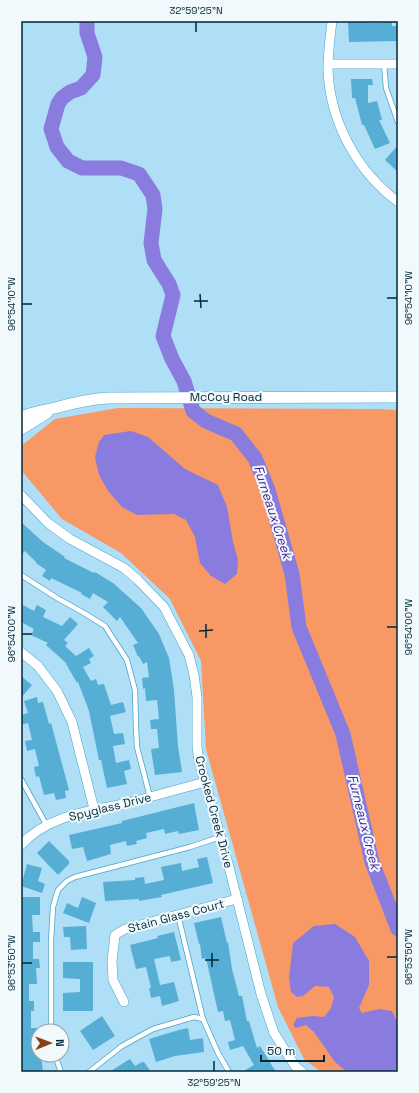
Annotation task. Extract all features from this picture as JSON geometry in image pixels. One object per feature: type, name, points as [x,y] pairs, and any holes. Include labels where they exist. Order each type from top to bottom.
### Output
[{"type":"street","points":[[332,21],[328,64],[330,91],[346,141],[373,180],[398,202]]},
{"type":"street","points":[[328,64],[398,64]]},
{"type":"street","name":"McCoy Road","points":[[21,417],[90,399],[398,397]]},
{"type":"street","name":"McCoy Road","points":[[21,429],[56,407]]},
{"type":"street","name":"Crooked Creek Drive","points":[[21,495],[48,523],[70,539],[124,568],[138,580],[164,607],[189,655],[197,697],[197,747],[199,761],[237,899],[261,994],[274,1033],[296,1066],[302,1072]]},
{"type":"street","points":[[21,652],[38,666],[57,691],[72,722],[94,809]]},
{"type":"street","name":"Spyglass Drive","points":[[21,845],[36,833],[57,821],[94,809],[150,797],[205,782]]},
{"type":"street","name":"Stain Glass Court","points":[[124,1002],[113,980],[112,961],[115,935],[124,929],[237,899]]},
{"type":"lane","points":[[384,64],[386,88],[398,122]]},
{"type":"lane","points":[[21,575],[105,626],[127,660],[135,690],[137,747],[150,797]]},
{"type":"lane","points":[[21,779],[47,826]]},
{"type":"lane","points":[[51,1023],[50,941],[53,907],[58,890],[67,881],[76,877],[190,847],[220,837]]},
{"type":"lane","points":[[178,915],[203,1019],[218,1054],[229,1072]]},
{"type":"lane","points":[[89,1072],[122,1046],[153,1029],[194,1017],[203,1019]]},
{"type":"shaded area","points":[[118,408],[398,410],[398,1072],[321,1072],[304,1059],[278,1007],[206,749],[201,661],[170,599],[121,553],[62,519],[21,470],[21,446],[55,419]]},
{"type":"shaded area","points":[[131,431],[148,437],[185,469],[218,485],[227,507],[233,542],[238,560],[237,574],[225,584],[211,576],[200,563],[195,537],[186,520],[174,514],[137,515],[122,507],[108,491],[99,475],[95,457],[99,442],[104,435]]},
{"type":"shaded area","points":[[335,924],[355,937],[369,961],[369,985],[359,1008],[362,1013],[379,1009],[392,1011],[398,1024],[398,1072],[347,1072],[335,1062],[314,1032],[306,1025],[296,1028],[293,1025],[297,1018],[312,1016],[324,1017],[331,1008],[334,997],[329,987],[315,986],[303,996],[297,997],[291,992],[289,978],[293,943],[314,926]]},
{"type":"building","points":[[348,21],[368,21],[368,23],[392,22],[392,26],[398,26],[398,41],[349,42]]},
{"type":"building","points":[[351,79],[372,79],[373,85],[368,85],[368,103],[377,101],[382,120],[379,120],[390,143],[375,149],[364,125],[362,125],[355,98],[352,98]]},
{"type":"building","points":[[398,145],[398,172],[385,160]]},
{"type":"building","points":[[21,522],[43,542],[65,557],[64,558],[94,573],[95,572],[113,583],[141,608],[159,634],[169,658],[174,690],[178,746],[182,772],[155,775],[151,749],[159,748],[157,729],[151,729],[150,720],[159,719],[157,700],[146,701],[145,688],[143,689],[142,678],[149,677],[147,662],[143,664],[139,656],[138,657],[133,645],[138,643],[120,617],[117,621],[103,607],[108,602],[93,593],[90,599],[81,594],[82,593],[51,578],[50,581],[42,576],[46,570],[36,563],[25,551],[21,555]]},
{"type":"building","points":[[21,604],[34,611],[37,605],[46,610],[43,617],[62,626],[70,617],[78,624],[64,640],[68,643],[65,646],[76,656],[89,648],[94,656],[89,659],[91,663],[83,667],[91,681],[96,679],[98,685],[104,684],[111,705],[123,702],[126,712],[110,716],[114,734],[123,733],[125,744],[113,746],[116,763],[129,760],[131,769],[124,771],[127,784],[107,788],[101,760],[99,760],[89,711],[78,682],[77,683],[65,662],[46,645],[48,643],[31,635],[34,629],[21,622]]},
{"type":"building","points":[[21,676],[32,685],[21,698]]},
{"type":"building","points":[[37,697],[38,703],[43,702],[49,724],[51,723],[69,790],[65,791],[66,798],[56,800],[54,793],[44,795],[39,776],[36,777],[34,767],[39,766],[35,749],[27,751],[25,741],[32,740],[28,723],[21,725],[21,715],[28,713],[24,701]]},
{"type":"building","points":[[194,803],[199,830],[179,834],[178,831],[165,834],[164,829],[146,833],[147,838],[136,841],[137,844],[127,846],[126,841],[110,845],[111,854],[87,861],[83,847],[72,849],[69,835],[122,823],[122,821]]},
{"type":"building","points":[[49,841],[69,861],[69,864],[58,875],[37,853]]},
{"type":"building","points":[[207,857],[213,883],[161,895],[162,897],[139,901],[139,899],[105,901],[103,882],[135,880],[135,878],[144,877],[145,884],[164,880],[161,867],[181,863],[182,871],[199,867],[197,859]]},
{"type":"building","points":[[27,864],[42,868],[38,881],[45,884],[42,893],[21,886]]},
{"type":"building","points":[[21,897],[40,897],[40,915],[32,915],[33,932],[40,932],[40,942],[33,942],[33,959],[39,959],[40,968],[36,968],[37,984],[29,984],[29,1001],[34,1001],[34,1011],[31,1011],[30,1023],[30,1063],[42,1063],[43,1072],[21,1072]]},
{"type":"building","points":[[82,897],[96,903],[89,923],[63,913],[67,903],[78,908]]},
{"type":"building","points":[[221,917],[227,943],[228,942],[232,969],[239,996],[242,996],[247,1021],[249,1021],[257,1048],[260,1046],[276,1072],[242,1072],[254,1065],[243,1046],[230,1050],[228,1042],[235,1040],[230,1020],[225,1021],[223,1011],[218,1012],[206,958],[202,959],[200,944],[194,923]]},
{"type":"building","points":[[86,926],[87,949],[71,950],[70,937],[64,937],[63,927]]},
{"type":"building","points":[[174,932],[181,960],[171,962],[170,956],[154,959],[160,985],[174,982],[179,1001],[162,1006],[160,996],[151,998],[149,988],[151,988],[146,967],[136,969],[130,945],[158,938],[157,936]]},
{"type":"building","points":[[63,962],[93,962],[93,1011],[63,1011],[63,993],[80,992],[80,979],[63,978]]},
{"type":"building","points":[[102,1016],[115,1036],[93,1050],[80,1031]]},
{"type":"building","points":[[188,1028],[190,1040],[203,1038],[204,1052],[175,1056],[156,1062],[149,1039]]},
{"type":"building","points":[[130,1059],[135,1066],[144,1062],[151,1072],[109,1072]]},
{"type":"waterway","name":"Furneaux Creek","points":[[87,21],[87,33],[95,57],[93,75],[81,88],[70,92],[62,98],[58,104],[51,129],[57,147],[68,161],[82,168],[121,168],[139,174],[153,195],[155,209],[151,243],[154,260],[169,284],[173,295],[163,336],[172,359],[184,381],[193,411],[206,421],[236,434],[255,458],[268,490],[292,574],[299,627],[343,734],[372,862],[398,929]]}]
